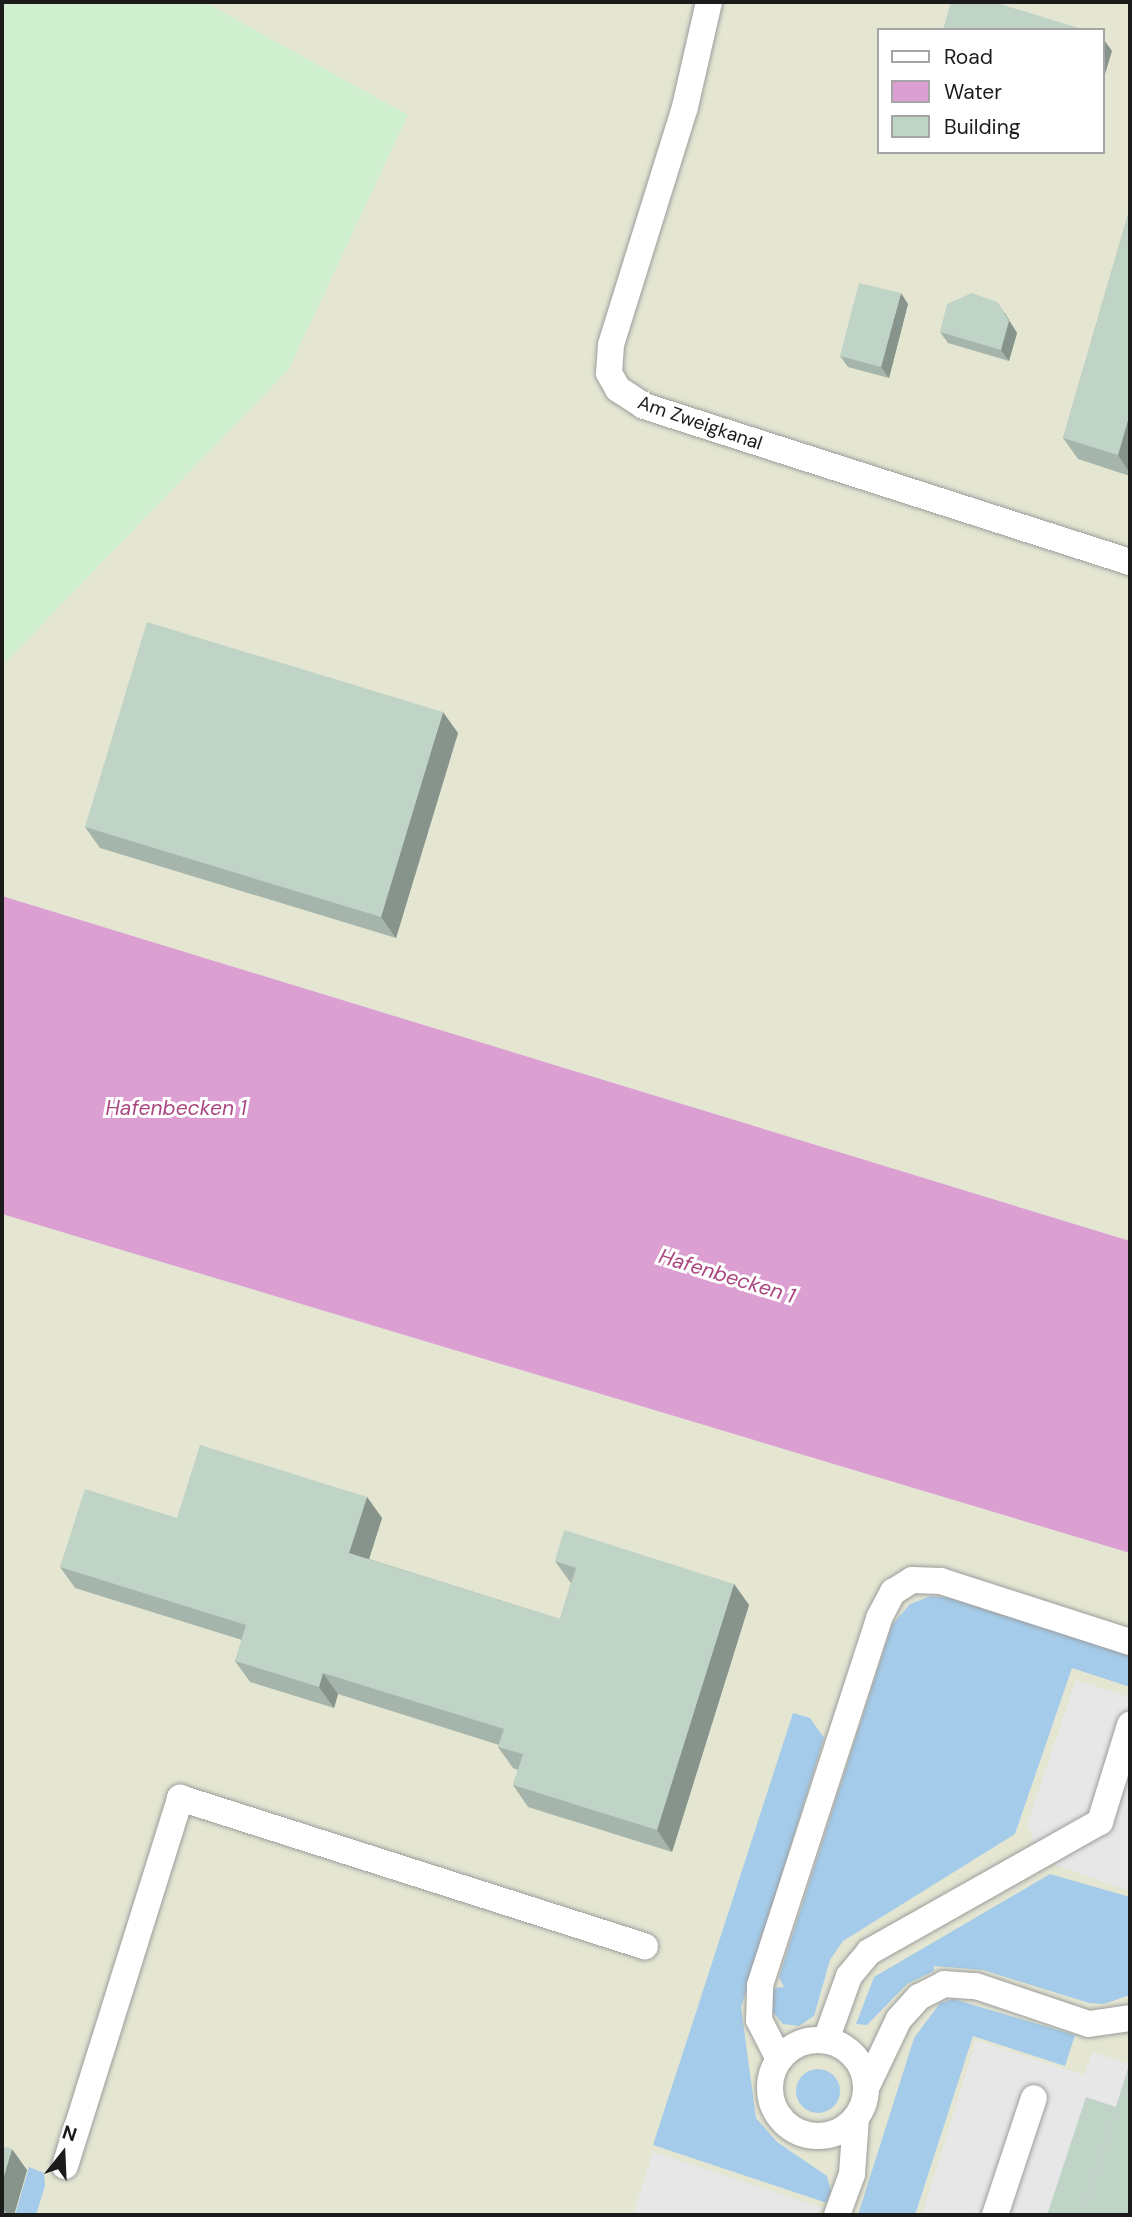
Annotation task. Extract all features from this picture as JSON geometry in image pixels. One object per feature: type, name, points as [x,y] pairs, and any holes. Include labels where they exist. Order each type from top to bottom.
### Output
[{"type":"street","name":"Am Zweigkanal","points":[[709,2],[685,107],[611,345],[609,373],[618,389],[644,406],[1130,562]]},
{"type":"street","points":[[779,2059],[758,2020],[760,1985],[879,1618],[893,1592],[912,1580],[941,1581],[1130,1642]]},
{"type":"street","points":[[826,2040],[849,1976],[869,1952],[1100,1822],[1130,1725]]},
{"type":"street","points":[[65,2165],[180,1798],[645,1946]]},
{"type":"street","points":[[838,2215],[852,2175],[856,2118],[866,2086],[900,2019],[919,1997],[944,1984],[976,1986],[1088,2024],[1130,2018]]},
{"type":"street","points":[[856,2118],[827,2135],[802,2134],[778,2115],[770,2094],[772,2072],[779,2059],[797,2044],[826,2040],[854,2056],[866,2086]]},
{"type":"street","points":[[995,2215],[1034,2098]]},
{"type":"shaded area","points":[[2,2],[205,2],[408,115],[289,369],[2,666]]},
{"type":"shaded area","points":[[205,2],[1130,2],[1130,1241],[2,896],[2,666],[289,369],[408,115]]},
{"type":"shaded area","points":[[2,1214],[1130,1553],[1130,2215],[2,2215]]},
{"type":"shaded area","points":[[931,1596],[952,1598],[1130,1655],[1130,1687],[1072,1668],[1015,1834],[843,1941],[830,1960],[814,2016],[799,2026],[783,2024],[772,2011],[773,1994],[775,1988],[784,1987],[779,1977],[892,1625],[910,1604]]},
{"type":"shaded area","points":[[1076,1680],[1130,1697],[1130,1891],[1056,1865],[1041,1855],[1027,1825]]},
{"type":"shaded area","points":[[793,1713],[810,1718],[824,1738],[741,2007],[756,2118],[777,2142],[827,2176],[831,2191],[827,2203],[653,2145]]},
{"type":"shaded area","points":[[1050,1874],[1130,1897],[1130,1995],[1104,2004],[1089,2003],[983,1970],[934,1966],[934,1971],[907,1984],[867,2025],[856,2024],[874,1977]]},
{"type":"shaded area","points":[[953,1999],[1075,2035],[1065,2066],[973,2036],[915,2215],[858,2215],[914,2038],[940,2003]]},
{"type":"shaded area","points":[[976,2040],[1084,2075],[1092,2052],[1130,2064],[1087,2215],[922,2215]]},
{"type":"shaded area","points":[[818,2069],[827,2070],[834,2075],[839,2082],[839,2100],[834,2107],[827,2112],[818,2113],[809,2112],[802,2107],[797,2100],[796,2091],[797,2082],[802,2075],[809,2070]]},
{"type":"shaded area","points":[[653,2152],[823,2208],[815,2215],[633,2215]]},
{"type":"shaded area","points":[[29,2167],[44,2173],[45,2186],[36,2215],[15,2215]]},
{"type":"water","name":"Hafenbecken 1","points":[[2,896],[1130,1241],[1130,1553],[2,1214]]},
{"type":"building","points":[[951,2],[994,2],[1078,28],[944,28]]},
{"type":"building","points":[[1130,208],[1130,413],[1118,455],[1063,438]]},
{"type":"building","points":[[859,283],[901,293],[881,367],[840,356]]},
{"type":"building","points":[[972,293],[997,302],[1009,321],[1001,350],[940,332],[947,304]]},
{"type":"building","points":[[147,622],[443,712],[381,917],[85,827]]},
{"type":"building","points":[[200,1445],[367,1497],[349,1553],[560,1619],[576,1568],[555,1561],[564,1530],[734,1584],[657,1830],[513,1785],[523,1754],[498,1747],[504,1729],[323,1673],[319,1687],[235,1661],[246,1625],[60,1567],[85,1489],[177,1518]]},
{"type":"building","points":[[1130,2062],[1130,2215],[1082,2215]]},
{"type":"building","points":[[1086,2097],[1116,2107],[1082,2215],[1047,2215]]},
{"type":"building","points":[[2,2146],[12,2149],[2,2183]]}]
